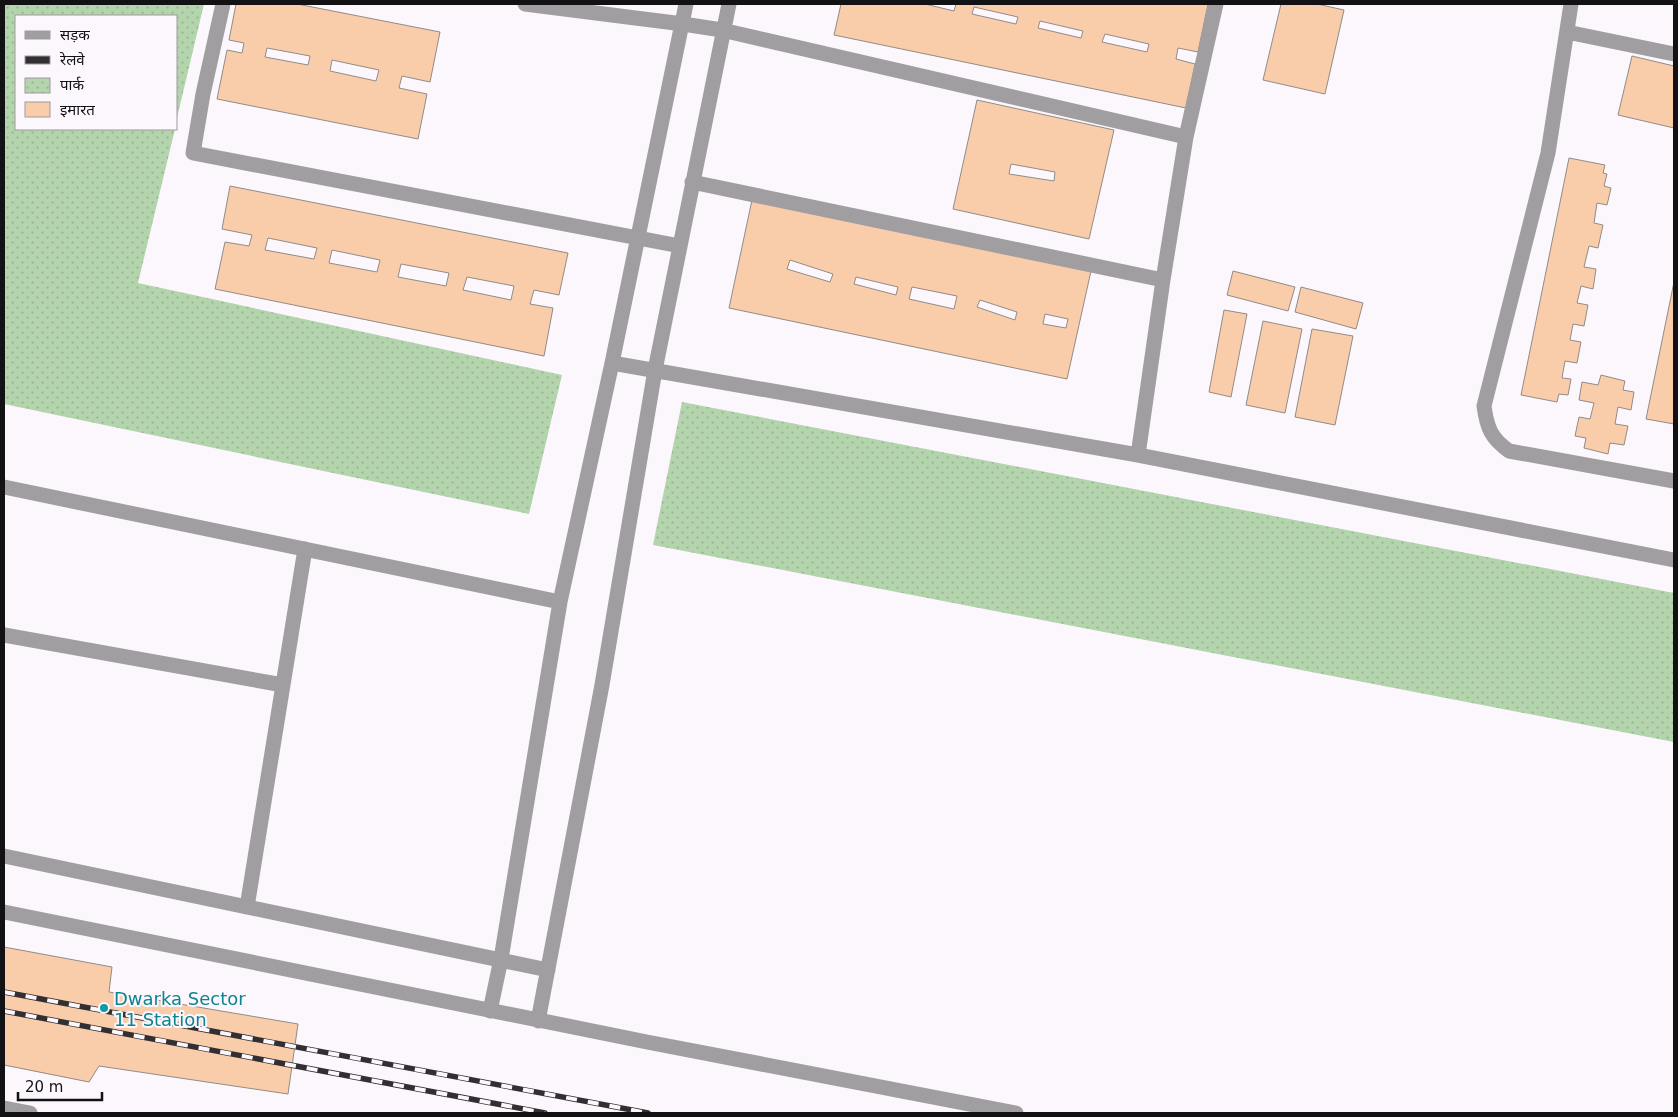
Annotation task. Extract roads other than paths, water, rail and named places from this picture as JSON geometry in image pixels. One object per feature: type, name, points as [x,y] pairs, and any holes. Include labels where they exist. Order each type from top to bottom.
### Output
[{"type":"street","points":[[223,4],[202,94],[193,153],[680,246]]},
{"type":"street","points":[[525,4],[636,11],[683,24],[722,30],[1186,137]]},
{"type":"street","points":[[490,1011],[501,960],[560,602],[612,363],[686,4]]},
{"type":"street","points":[[538,1021],[602,685],[655,370],[722,30],[729,4]]},
{"type":"street","points":[[1138,456],[1186,137],[1216,4]]},
{"type":"street","points":[[1572,4],[1548,153],[1484,406],[1487,422],[1496,442],[1508,450],[1674,481]]},
{"type":"street","points":[[1567,32],[1674,54]]},
{"type":"street","points":[[692,182],[1163,280]]},
{"type":"street","points":[[612,363],[1138,456],[1674,560]]},
{"type":"street","points":[[4,487],[560,602]]},
{"type":"street","points":[[247,907],[305,549]]},
{"type":"street","points":[[4,635],[283,686]]},
{"type":"street","points":[[4,856],[548,970]]},
{"type":"street","points":[[4,912],[538,1021],[1016,1113]]},
{"type":"street","points":[[4,1108],[30,1113]]},
{"type":"railway","points":[[4,992],[648,1113]]},
{"type":"railway","points":[[4,1011],[545,1113]]},
{"type":"place","name":"Dwarka Sector 11 Station","points":[[104,1008]]}]
